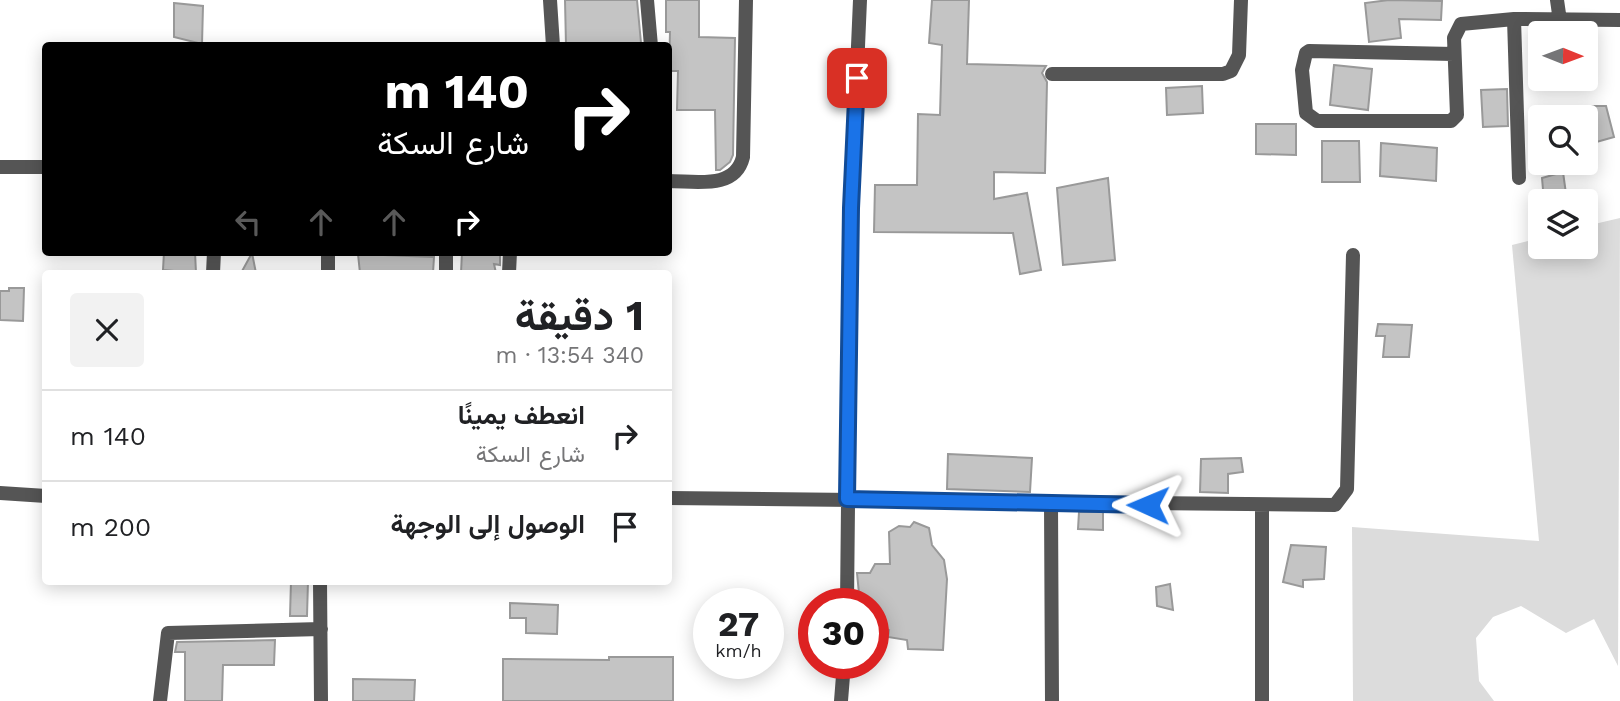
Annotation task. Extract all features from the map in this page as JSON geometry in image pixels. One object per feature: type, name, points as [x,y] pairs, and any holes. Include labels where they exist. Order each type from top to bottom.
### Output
[{"type":"street","points":[[550,0],[553,42]]},
{"type":"street","points":[[648,0],[651,42]]},
{"type":"street","points":[[672,181],[714,182],[731,178],[740,170],[743,157],[747,0]]},
{"type":"street","points":[[847,588],[851,208],[860,0]]},
{"type":"street","points":[[1052,74],[1223,74],[1236,65],[1239,55],[1241,0]]},
{"type":"street","points":[[1557,0],[1560,21]]},
{"type":"street","points":[[1514,19],[1518,178]]},
{"type":"street","points":[[1454,54],[1309,51],[1301,70],[1306,113],[1317,121],[1451,121],[1458,109],[1454,54],[1455,32],[1461,24],[1514,19],[1620,20]]},
{"type":"street","points":[[0,167],[42,167]]},
{"type":"street","points":[[672,498],[1335,505],[1347,489],[1353,255]]},
{"type":"street","points":[[0,493],[42,496]]},
{"type":"street","points":[[1051,503],[1052,701]]},
{"type":"street","points":[[1262,505],[1262,701]]},
{"type":"street","points":[[320,585],[321,701]]},
{"type":"street","points":[[160,701],[165,639],[174,630],[321,629]]},
{"type":"street","points":[[841,701],[843,679]]},
{"type":"shaded area","points":[[1620,218],[1618,666],[1594,619],[1566,633],[1521,606],[1493,617],[1476,638],[1479,681],[1494,701],[1353,701],[1352,527],[1539,541],[1512,245],[1528,241],[1528,259],[1598,259],[1598,223]]},
{"type":"building","points":[[565,0],[637,0],[641,42],[566,42]]},
{"type":"building","points":[[666,0],[699,0],[699,37],[735,38],[733,155],[730,162],[720,170],[716,170],[715,110],[677,110],[678,71],[672,71],[672,42],[670,42],[670,32],[666,32]]},
{"type":"building","points":[[932,0],[969,0],[967,64],[1046,66],[1042,73],[1047,82],[1045,173],[994,172],[994,199],[1027,193],[1041,270],[1020,274],[1013,233],[874,232],[875,185],[917,185],[918,114],[940,115],[942,45],[929,43]]},
{"type":"building","points":[[1389,0],[1442,1],[1441,20],[1399,19],[1401,38],[1369,42],[1365,3]]},
{"type":"building","points":[[174,3],[203,6],[202,42],[174,37]]},
{"type":"building","points":[[1334,65],[1372,69],[1368,110],[1330,105]]},
{"type":"building","points":[[1202,86],[1203,113],[1167,115],[1166,88]]},
{"type":"building","points":[[1507,89],[1508,126],[1483,127],[1481,90]]},
{"type":"building","points":[[1598,106],[1606,106],[1614,137],[1598,142]]},
{"type":"building","points":[[1256,124],[1296,124],[1296,155],[1256,154]]},
{"type":"building","points":[[1322,141],[1359,141],[1360,182],[1322,182]]},
{"type":"building","points":[[1381,143],[1437,148],[1436,181],[1380,176]]},
{"type":"building","points":[[1563,175],[1565,189],[1543,189],[1542,178]]},
{"type":"building","points":[[1108,178],[1115,260],[1063,265],[1057,188]]},
{"type":"building","points":[[164,256],[195,256],[196,270],[163,270]]},
{"type":"building","points":[[250,256],[253,256],[255,270],[243,270]]},
{"type":"building","points":[[358,256],[434,257],[433,270],[360,270]]},
{"type":"building","points":[[462,256],[500,256],[500,265],[494,264],[495,270],[461,270]]},
{"type":"building","points":[[9,288],[24,288],[23,321],[0,320],[0,291],[9,291]]},
{"type":"building","points":[[1378,324],[1412,325],[1409,357],[1383,357],[1385,336],[1376,336]]},
{"type":"building","points":[[948,454],[1032,458],[1030,492],[947,489]]},
{"type":"building","points":[[1241,458],[1243,472],[1228,474],[1228,493],[1200,492],[1201,459]]},
{"type":"building","points":[[1079,512],[1103,512],[1103,530],[1078,529]]},
{"type":"building","points":[[914,522],[929,528],[932,545],[944,560],[947,579],[943,650],[908,649],[907,640],[889,637],[889,588],[858,588],[857,573],[870,573],[875,564],[890,564],[889,532],[899,526],[910,527]]},
{"type":"building","points":[[1291,545],[1326,547],[1324,579],[1303,580],[1303,587],[1283,582]]},
{"type":"building","points":[[1170,584],[1173,610],[1157,606],[1156,587]]},
{"type":"building","points":[[291,585],[308,585],[307,616],[290,616]]},
{"type":"building","points":[[510,603],[558,605],[557,634],[526,633],[526,618],[510,618]]},
{"type":"building","points":[[275,640],[274,665],[223,665],[222,701],[185,701],[185,652],[175,652],[177,642]]},
{"type":"building","points":[[609,657],[673,657],[673,701],[503,701],[503,659],[609,660]]},
{"type":"building","points":[[353,679],[415,680],[414,701],[353,701]]},
{"type":"route","points":[[857,78],[851,208],[847,499],[1148,505]]}]
